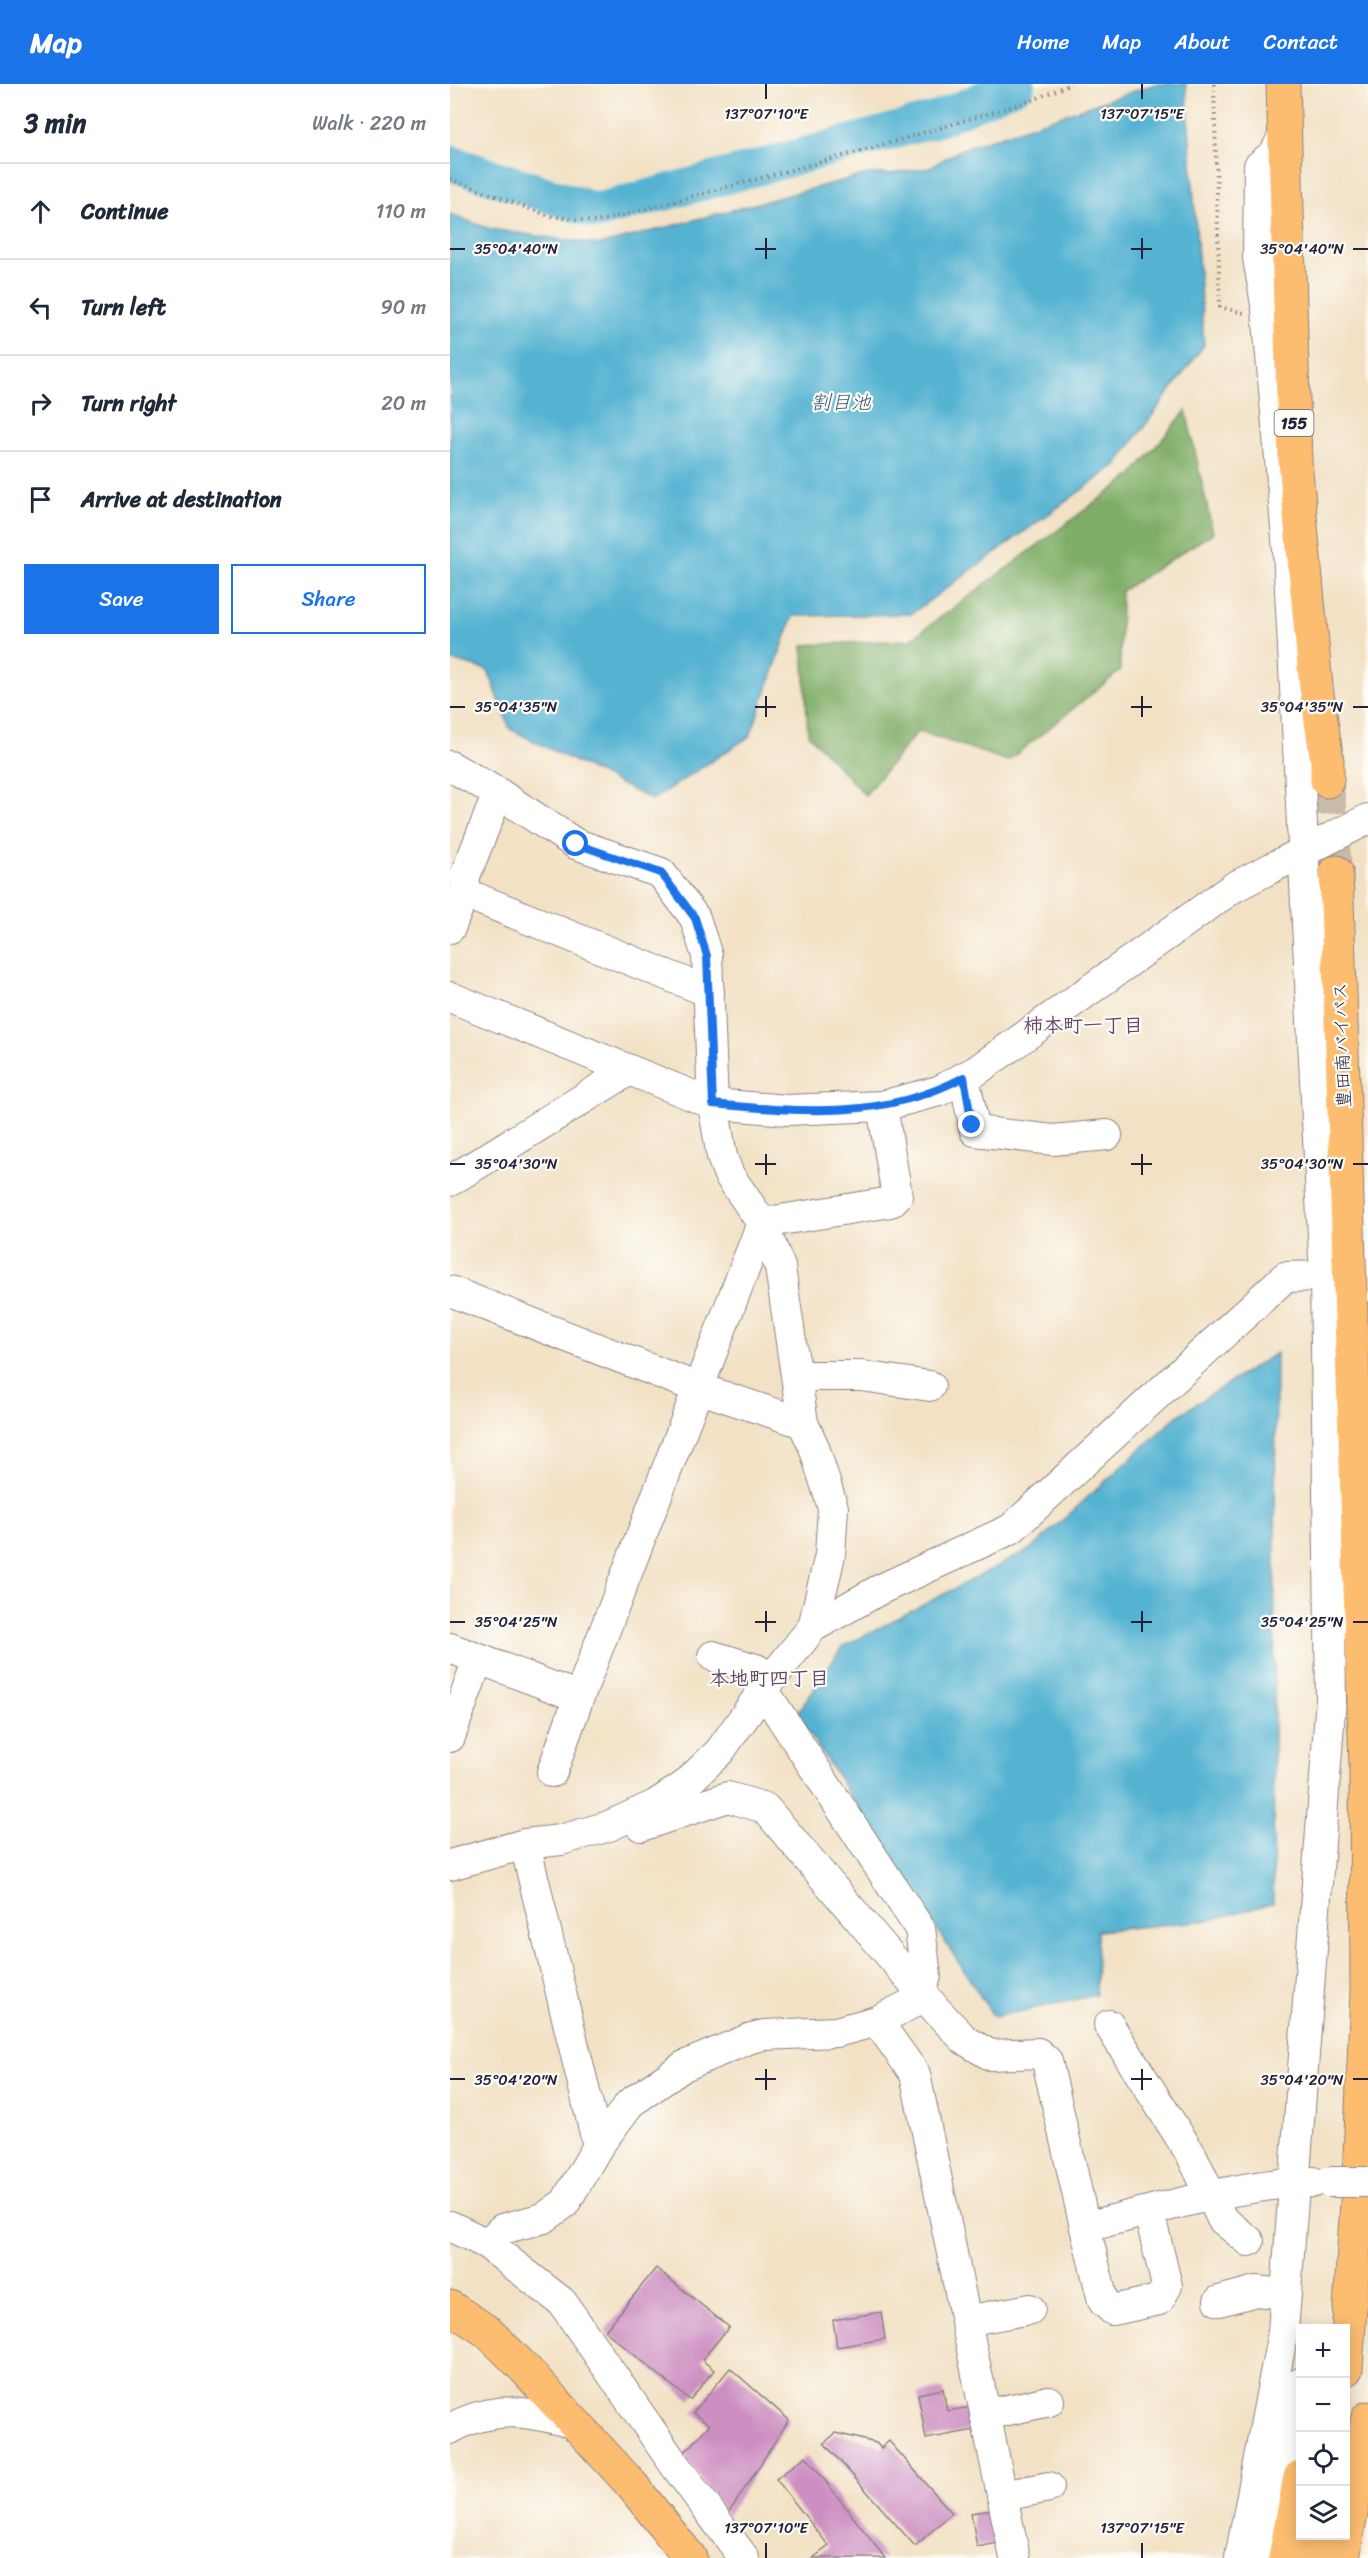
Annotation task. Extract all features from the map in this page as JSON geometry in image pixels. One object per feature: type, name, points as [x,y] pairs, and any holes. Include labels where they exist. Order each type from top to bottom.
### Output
[{"type":"highway","name":"155","points":[[1283,84],[1295,461],[1316,687],[1327,771]]},
{"type":"highway","name":"豊田南バイパス","points":[[1336,872],[1366,1765],[1367,1991],[1359,2180],[1349,2324]]},
{"type":"highway","points":[[1328,2324],[1337,2260],[1346,2158],[1351,2017],[1367,1991]]},
{"type":"highway","points":[[450,2307],[488,2332],[576,2424],[631,2484],[690,2558]]},
{"type":"highway","points":[[1343,2558],[1368,2418]]},
{"type":"highway","points":[[1285,2558],[1298,2486]]},
{"type":"highway","points":[[1314,2558],[1317,2540]]},
{"type":"street","points":[[1240,2558],[1292,2336],[1286,2295],[1330,1721],[1325,1276],[1304,849],[1288,550],[1267,310],[1258,258],[1259,166],[1275,153],[1284,134]]},
{"type":"street","points":[[450,766],[498,792],[576,844],[661,873],[695,918],[707,956],[713,1104],[722,1157],[729,1175],[762,1223],[780,1267],[803,1423],[814,1448],[833,1508],[830,1555],[813,1627]]},
{"type":"street","points":[[450,928],[460,880],[498,792]]},
{"type":"street","points":[[450,998],[713,1104],[787,1110],[882,1107],[939,1091],[964,1077],[1234,887],[1304,849],[1368,819]]},
{"type":"street","points":[[460,880],[709,992]]},
{"type":"street","points":[[450,1181],[628,1071]]},
{"type":"street","points":[[964,1077],[975,1131],[1053,1140],[1107,1135]]},
{"type":"street","points":[[762,1223],[891,1202],[897,1196],[882,1107]]},
{"type":"street","points":[[552,1772],[762,1223]]},
{"type":"street","points":[[450,1865],[525,1844],[561,1840],[583,1834],[626,1819],[684,1786],[720,1751],[768,1684],[813,1627],[879,1590],[1011,1529],[1285,1277],[1325,1276]]},
{"type":"street","points":[[450,1291],[698,1388],[803,1423]]},
{"type":"street","points":[[797,1376],[861,1376],[930,1386]]},
{"type":"street","points":[[450,1648],[579,1697]]},
{"type":"street","points":[[487,2244],[502,2229],[544,2218],[565,2203],[598,2146],[630,2103],[684,2066],[764,2035],[836,2032],[877,2021],[911,2004],[921,1991],[926,1976],[920,1929],[768,1684],[756,1669],[713,1656]]},
{"type":"street","points":[[450,1737],[477,1659]]},
{"type":"street","points":[[583,1834],[602,1839],[728,1797],[756,1803],[765,1808],[965,2040],[990,2055],[1038,2053],[1047,2061],[1103,2301],[1113,2310],[1159,2300],[1167,2286],[1149,2212]]},
{"type":"street","points":[[525,1844],[598,2146]]},
{"type":"street","points":[[877,2021],[915,2074],[1014,2558]]},
{"type":"street","points":[[1109,2025],[1192,2156],[1222,2219],[1249,2241]]},
{"type":"street","points":[[1085,2227],[1212,2197],[1294,2182],[1368,2181]]},
{"type":"street","points":[[450,2226],[487,2244],[562,2302],[674,2464],[744,2558]]},
{"type":"street","points":[[1219,2301],[1256,2291],[1286,2295]]},
{"type":"street","points":[[966,2320],[1030,2309]]},
{"type":"street","points":[[985,2415],[1049,2401]]},
{"type":"street","points":[[1266,2558],[1296,2403]]},
{"type":"street","points":[[450,2429],[467,2419],[490,2412],[546,2416],[576,2424]]},
{"type":"street","points":[[1002,2496],[1049,2487]]},
{"type":"path","points":[[450,179],[549,216],[597,222],[869,149],[1033,100],[1071,84]]},
{"type":"path","points":[[1214,84],[1220,307],[1246,313]]},
{"type":"green space","points":[[1186,411],[1213,533],[1121,591],[1120,671],[1008,761],[918,731],[865,795],[808,734],[803,645],[910,640],[1132,475]]},
{"type":"water","name":"割目池","points":[[1155,84],[1186,84],[1204,345],[1116,465],[911,614],[793,616],[750,736],[652,800],[510,729],[488,670],[450,660],[450,214],[490,229],[600,245],[868,174],[889,174],[929,168],[962,149]]},
{"type":"water","points":[[1276,1353],[1273,1903],[1210,1920],[1097,1931],[1096,1995],[994,2017],[797,1714],[842,1647],[1031,1549],[1177,1416]]},
{"type":"building","points":[[656,2268],[729,2327],[702,2360],[714,2370],[690,2400],[605,2331]]},
{"type":"building","points":[[881,2312],[885,2339],[837,2347],[833,2320]]},
{"type":"building","points":[[730,2368],[789,2420],[727,2516],[683,2454],[709,2425],[693,2413]]},
{"type":"building","points":[[943,2389],[947,2411],[971,2407],[975,2430],[926,2439],[918,2394]]},
{"type":"building","points":[[836,2433],[876,2443],[881,2448],[889,2441],[952,2513],[915,2546],[824,2443]]},
{"type":"building","points":[[806,2456],[885,2558],[813,2558],[829,2546],[776,2479]]},
{"type":"building","points":[[992,2510],[998,2543],[977,2547],[971,2513]]},
{"type":"waterway","name":"割目池","points":[[450,163],[597,211],[938,119],[1017,84]]},
{"type":"tunnel","points":[[1327,781],[1336,872]]},
{"type":"district","name":"柿本町一丁目","points":[[1083,1025]]},
{"type":"district","name":"本地町四丁目","points":[[769,1678]]},
{"type":"route","points":[[576,844],[661,873],[695,918],[707,956],[713,1104],[787,1110],[882,1107],[939,1091],[964,1077],[972,1125]]}]
